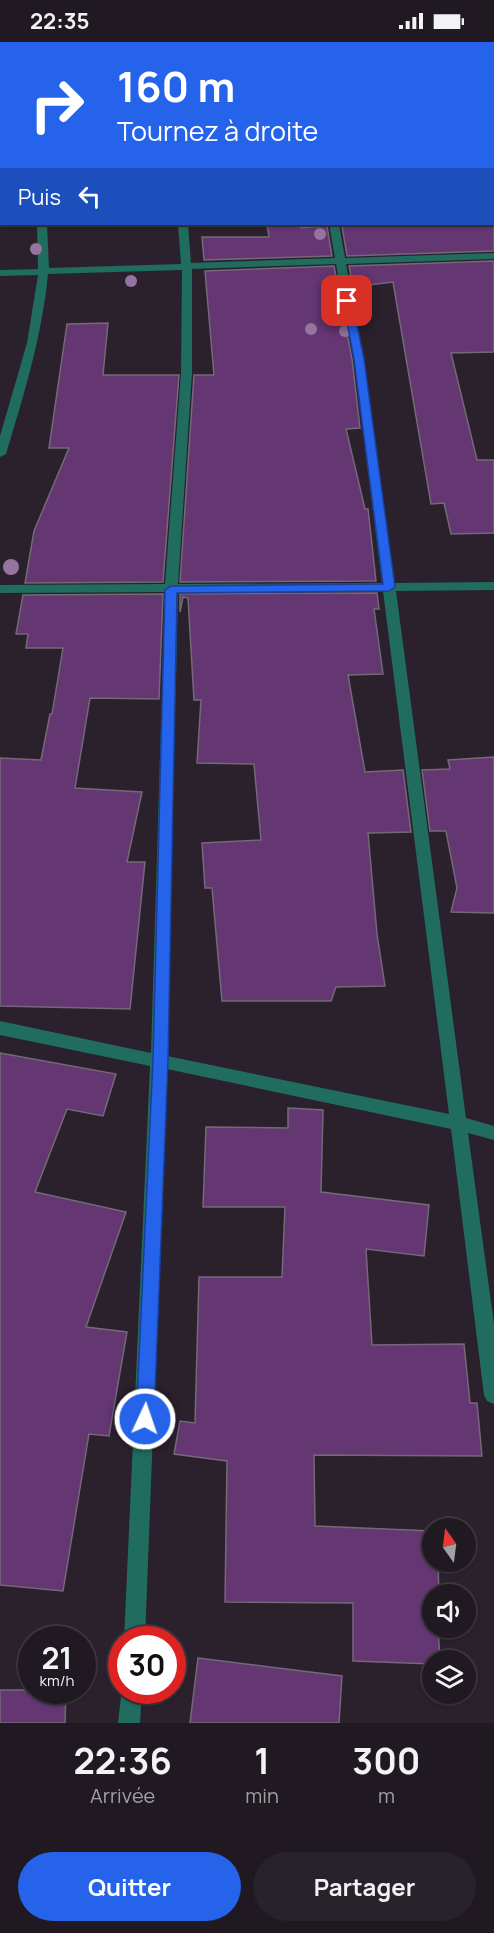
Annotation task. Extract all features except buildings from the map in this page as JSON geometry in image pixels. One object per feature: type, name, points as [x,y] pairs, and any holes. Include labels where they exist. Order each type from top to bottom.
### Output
[{"type":"street","points":[[0,454],[32,343],[40,305],[44,272],[42,225]]},
{"type":"street","points":[[135,1626],[161,1060],[171,590],[185,412],[188,267],[183,225]]},
{"type":"street","points":[[334,225],[359,359],[494,1395]]},
{"type":"street","points":[[0,273],[494,256]]},
{"type":"street","points":[[0,589],[171,590],[494,586]]},
{"type":"street","points":[[0,1028],[458,1123],[494,1133]]},
{"type":"street","points":[[129,1723],[130,1704]]},
{"type":"route","points":[[145,1419],[161,1060],[171,590],[389,587],[359,359],[347,301]]}]
